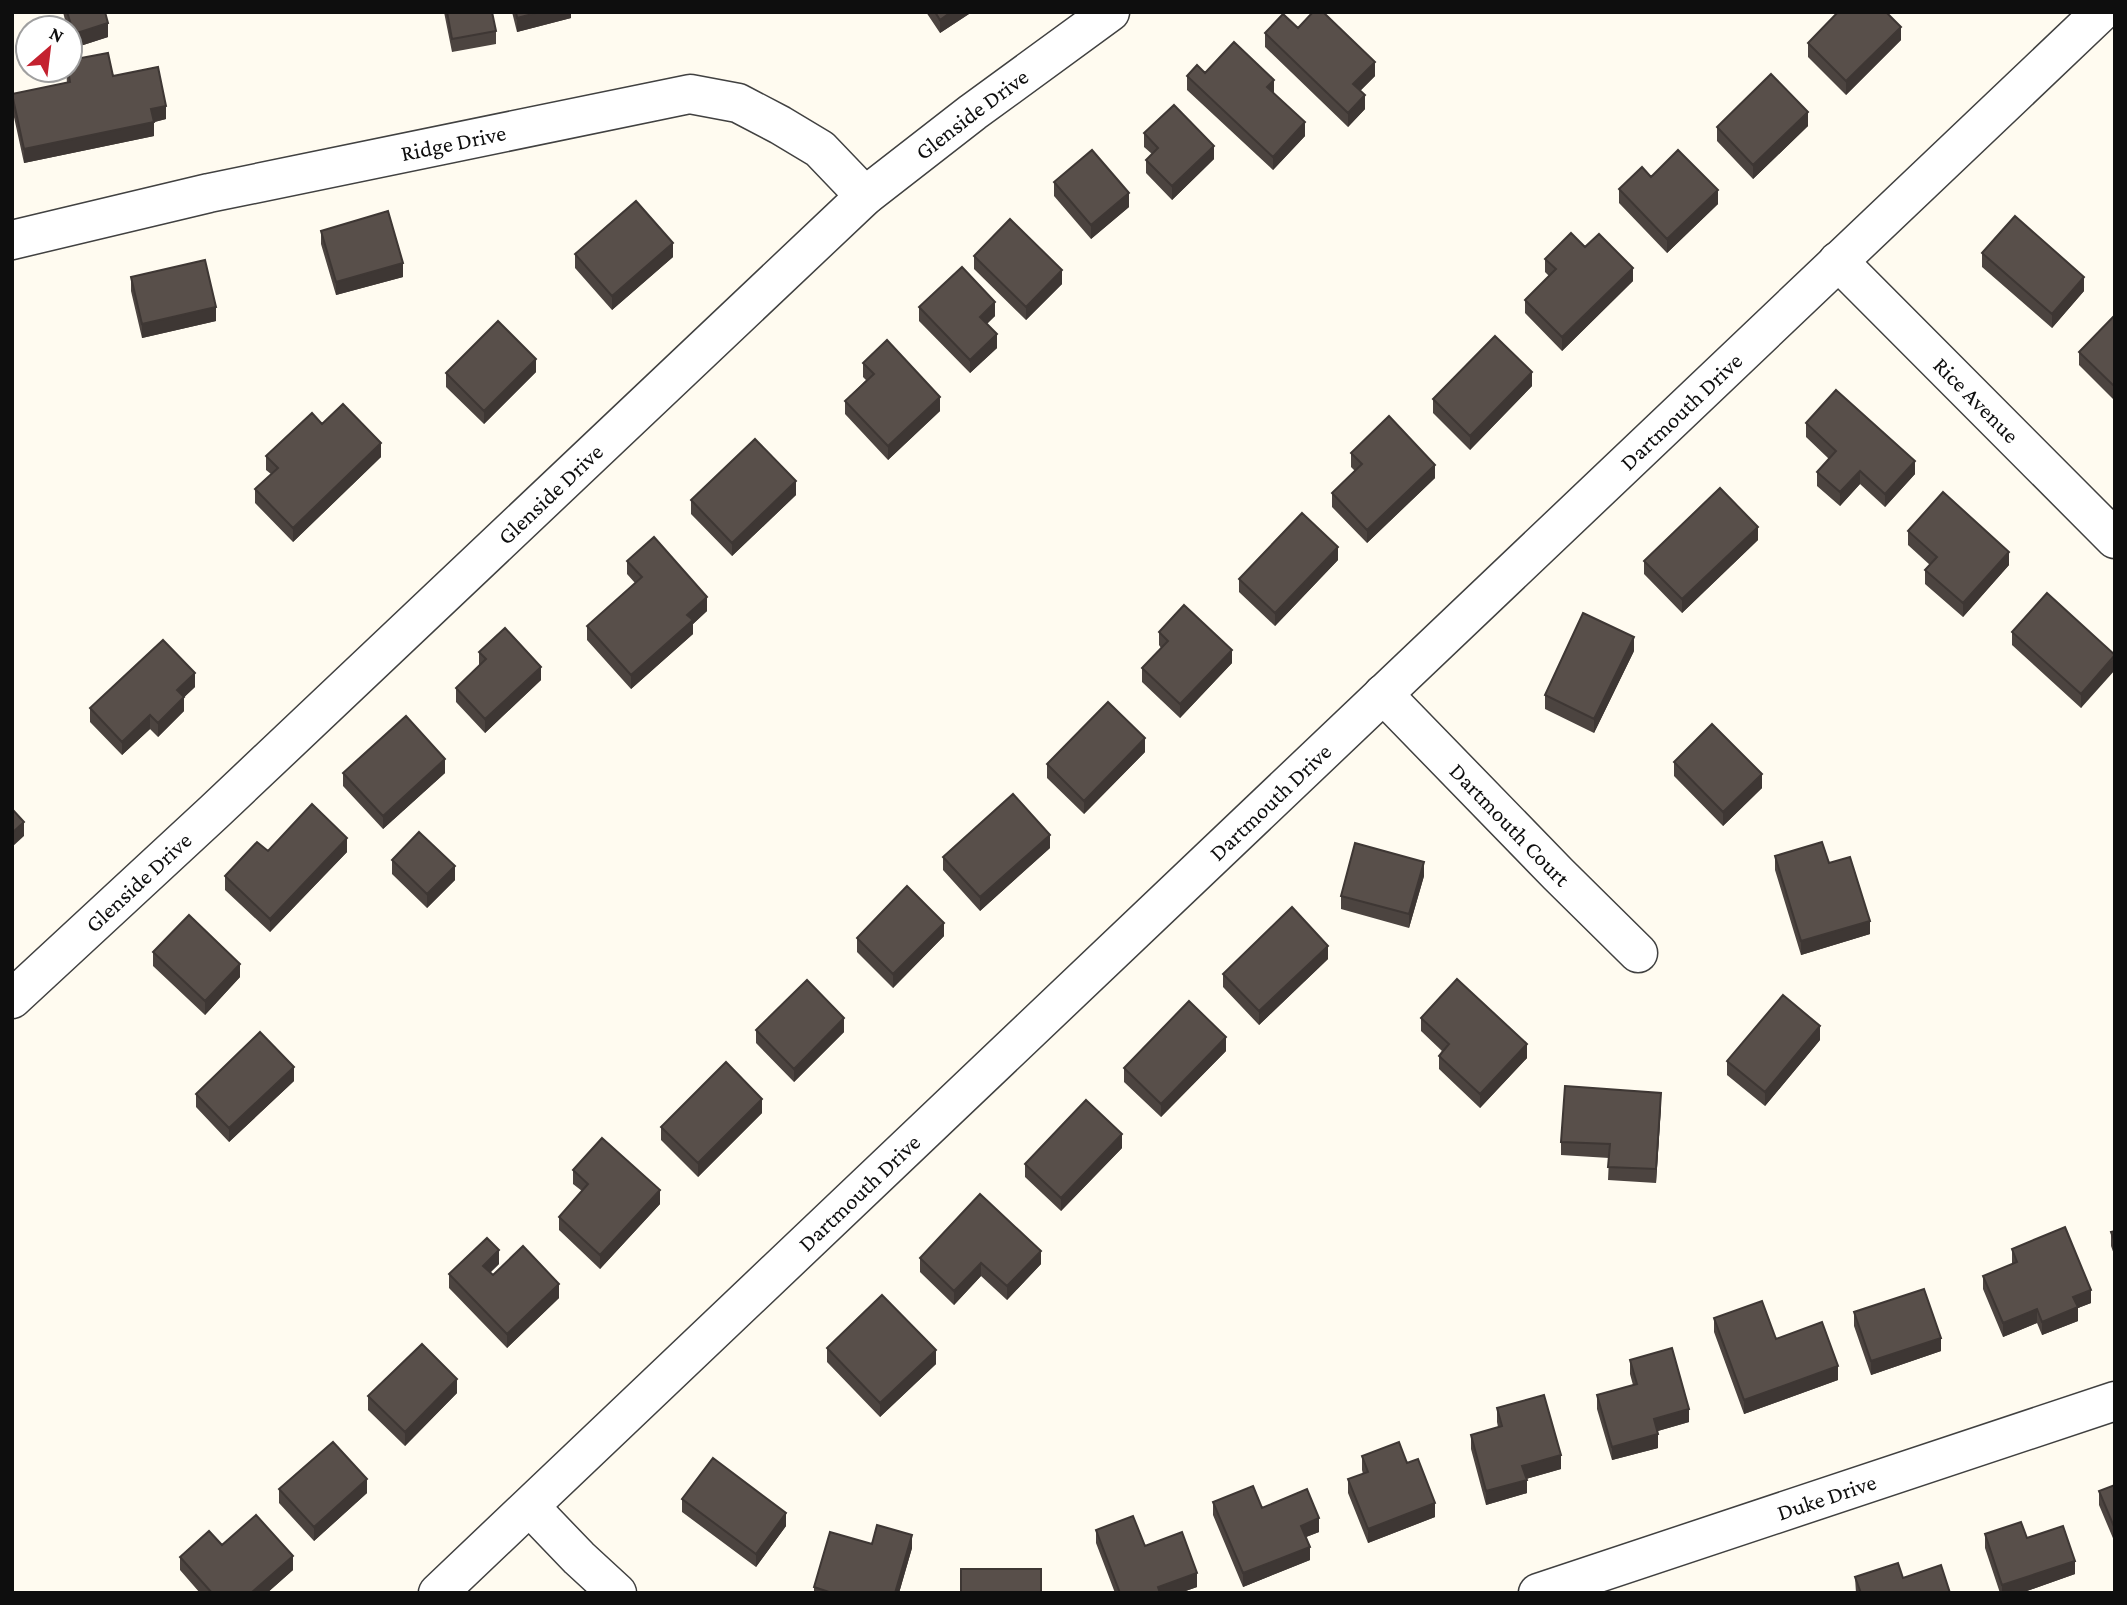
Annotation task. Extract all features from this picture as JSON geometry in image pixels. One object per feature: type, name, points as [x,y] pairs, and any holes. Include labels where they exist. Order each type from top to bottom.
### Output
[{"type":"street","name":"Glenside Drive","points":[[12,999],[215,812],[865,196],[973,112],[1110,12]]},
{"type":"street","name":"Dartmouth Drive","points":[[438,1593],[2101,12]]},
{"type":"street","name":"Ridge Drive","points":[[12,240],[209,193],[690,94],[738,103],[780,125],[820,149],[865,196]]},
{"type":"street","name":"Rice Avenue","points":[[1838,261],[2115,539]]},
{"type":"street","name":"Dartmouth Court","points":[[1383,694],[1638,953]]},
{"type":"street","name":"Duke Drive","points":[[1538,1593],[2115,1401]]},
{"type":"street","points":[[530,1507],[617,1593]]},
{"type":"building","points":[[105,12],[108,23],[84,31],[84,14],[68,14]]},
{"type":"building","points":[[447,12],[492,12],[496,31],[452,39]]},
{"type":"building","points":[[516,12],[540,12],[517,18]]},
{"type":"building","points":[[935,12],[951,12],[940,20]]},
{"type":"building","points":[[1313,12],[1323,12],[1375,62],[1353,84],[1365,95],[1348,113],[1265,33],[1283,14],[1298,28]]},
{"type":"building","points":[[1838,12],[1886,12],[1901,27],[1846,81],[1808,43]]},
{"type":"building","points":[[1234,42],[1274,80],[1267,87],[1305,122],[1273,157],[1187,76],[1197,65],[1205,73]]},
{"type":"building","points":[[108,53],[113,76],[158,67],[166,106],[151,109],[154,122],[24,149],[12,94],[60,84],[84,84],[84,57]]},
{"type":"building","points":[[1771,74],[1808,112],[1753,165],[1717,127]]},
{"type":"building","points":[[1174,105],[1214,146],[1172,186],[1146,160],[1158,148],[1144,133]]},
{"type":"building","points":[[1092,150],[1129,193],[1091,225],[1054,182]]},
{"type":"building","points":[[1678,150],[1718,190],[1667,239],[1619,189],[1642,167],[1651,177]]},
{"type":"building","points":[[636,201],[673,243],[612,296],[575,254]]},
{"type":"building","points":[[388,211],[403,263],[336,282],[321,231]]},
{"type":"building","points":[[2015,216],[2084,277],[2052,314],[1982,253]]},
{"type":"building","points":[[1010,219],[1062,270],[1026,307],[974,256]]},
{"type":"building","points":[[1571,233],[1585,247],[1599,234],[1633,268],[1562,337],[1525,300],[1556,269],[1545,259]]},
{"type":"building","points":[[205,260],[216,307],[142,324],[131,277]]},
{"type":"building","points":[[962,267],[995,302],[980,317],[997,334],[970,360],[919,307]]},
{"type":"building","points":[[2115,316],[2115,387],[2079,352]]},
{"type":"building","points":[[498,321],[536,359],[484,411],[446,373]]},
{"type":"building","points":[[1495,336],[1532,372],[1470,436],[1433,399]]},
{"type":"building","points":[[887,340],[940,397],[888,446],[845,401],[874,374],[863,363]]},
{"type":"building","points":[[1836,390],[1915,461],[1885,494],[1860,471],[1840,492],[1817,472],[1836,451],[1806,423]]},
{"type":"building","points":[[343,404],[381,443],[293,528],[255,489],[278,468],[266,456],[312,413],[322,424]]},
{"type":"building","points":[[1389,416],[1435,465],[1367,530],[1332,493],[1362,464],[1351,453]]},
{"type":"building","points":[[755,439],[796,481],[732,543],[691,500]]},
{"type":"building","points":[[1720,488],[1758,527],[1682,599],[1644,561]]},
{"type":"building","points":[[1943,492],[2009,552],[1963,603],[1925,570],[1937,557],[1908,531]]},
{"type":"building","points":[[1302,513],[1338,547],[1275,613],[1239,579]]},
{"type":"building","points":[[654,537],[707,597],[687,615],[693,620],[631,675],[587,626],[642,577],[627,561]]},
{"type":"building","points":[[2047,593],[2115,655],[2081,694],[2012,632]]},
{"type":"building","points":[[1184,605],[1232,650],[1180,704],[1142,668],[1168,641],[1159,632]]},
{"type":"building","points":[[1583,613],[1634,637],[1594,719],[1545,695]]},
{"type":"building","points":[[505,628],[541,667],[485,719],[456,688],[486,659],[479,652]]},
{"type":"building","points":[[163,640],[195,673],[177,690],[184,697],[158,723],[150,715],[122,742],[90,708]]},
{"type":"building","points":[[1108,702],[1145,738],[1084,801],[1047,764]]},
{"type":"building","points":[[406,716],[445,759],[383,816],[343,773]]},
{"type":"building","points":[[1712,724],[1762,774],[1723,812],[1674,762]]},
{"type":"building","points":[[1013,794],[1050,835],[980,897],[943,857]]},
{"type":"building","points":[[312,804],[347,838],[270,919],[225,876],[257,842],[268,851]]},
{"type":"building","points":[[12,809],[24,822],[12,833]]},
{"type":"building","points":[[419,832],[455,866],[427,894],[392,860]]},
{"type":"building","points":[[1822,842],[1829,863],[1850,857],[1870,921],[1801,941],[1775,856]]},
{"type":"building","points":[[1355,843],[1424,862],[1409,914],[1341,896]]},
{"type":"building","points":[[907,886],[944,923],[893,974],[857,938]]},
{"type":"building","points":[[1292,907],[1328,946],[1259,1011],[1223,974]]},
{"type":"building","points":[[189,915],[240,964],[205,1001],[153,952]]},
{"type":"building","points":[[1457,979],[1527,1044],[1480,1094],[1439,1056],[1449,1044],[1421,1018]]},
{"type":"building","points":[[807,980],[844,1018],[794,1069],[756,1030]]},
{"type":"building","points":[[1783,995],[1820,1026],[1765,1092],[1727,1061]]},
{"type":"building","points":[[1189,1001],[1226,1037],[1161,1104],[1124,1068]]},
{"type":"building","points":[[260,1032],[294,1067],[229,1128],[196,1094]]},
{"type":"building","points":[[726,1062],[762,1099],[698,1163],[661,1127]]},
{"type":"building","points":[[1565,1086],[1661,1093],[1656,1169],[1608,1167],[1610,1144],[1561,1142]]},
{"type":"building","points":[[1086,1100],[1122,1134],[1061,1198],[1025,1164]]},
{"type":"building","points":[[602,1138],[660,1190],[600,1255],[559,1217],[588,1184],[573,1170]]},
{"type":"building","points":[[980,1194],[1041,1251],[1007,1286],[981,1263],[954,1291],[920,1258]]},
{"type":"building","points":[[2065,1227],[2091,1290],[2073,1297],[2078,1307],[2042,1322],[2037,1309],[2003,1323],[1983,1276],[2017,1262],[2012,1249]]},
{"type":"building","points":[[487,1238],[499,1250],[483,1266],[493,1275],[523,1246],[559,1284],[507,1334],[449,1274]]},
{"type":"building","points":[[1924,1289],[1941,1338],[1871,1361],[1854,1312]]},
{"type":"building","points":[[882,1295],[936,1350],[880,1403],[827,1348]]},
{"type":"building","points":[[1762,1301],[1776,1339],[1822,1322],[1838,1366],[1744,1400],[1714,1318]]},
{"type":"building","points":[[422,1344],[457,1379],[405,1432],[368,1396]]},
{"type":"building","points":[[1672,1348],[1689,1409],[1654,1419],[1658,1434],[1612,1447],[1597,1395],[1637,1384],[1630,1360]]},
{"type":"building","points":[[1544,1395],[1561,1455],[1522,1466],[1527,1480],[1486,1491],[1471,1435],[1502,1426],[1497,1408]]},
{"type":"building","points":[[333,1442],[367,1479],[314,1527],[279,1489]]},
{"type":"building","points":[[1399,1442],[1407,1463],[1418,1459],[1435,1503],[1368,1529],[1348,1479],[1368,1472],[1362,1456]]},
{"type":"building","points":[[713,1458],[786,1513],[756,1554],[682,1499]]},
{"type":"building","points":[[2115,1485],[2115,1529],[2099,1491]]},
{"type":"building","points":[[1253,1486],[1262,1508],[1307,1489],[1319,1518],[1301,1526],[1310,1547],[1243,1573],[1213,1502]]},
{"type":"building","points":[[256,1515],[293,1556],[251,1593],[212,1593],[180,1557],[209,1531],[222,1545]]},
{"type":"building","points":[[1133,1516],[1145,1546],[1182,1532],[1197,1573],[1158,1587],[1160,1593],[1120,1593],[1096,1530]]},
{"type":"building","points":[[2021,1522],[2027,1538],[2063,1526],[2075,1561],[2002,1585],[1985,1534]]},
{"type":"building","points":[[877,1525],[912,1535],[895,1593],[832,1593],[814,1587],[830,1532],[872,1544]]},
{"type":"building","points":[[1898,1563],[1903,1578],[1941,1565],[1950,1593],[1861,1593],[1855,1577]]},
{"type":"building","points":[[961,1569],[1041,1569],[1041,1593],[961,1593]]}]
